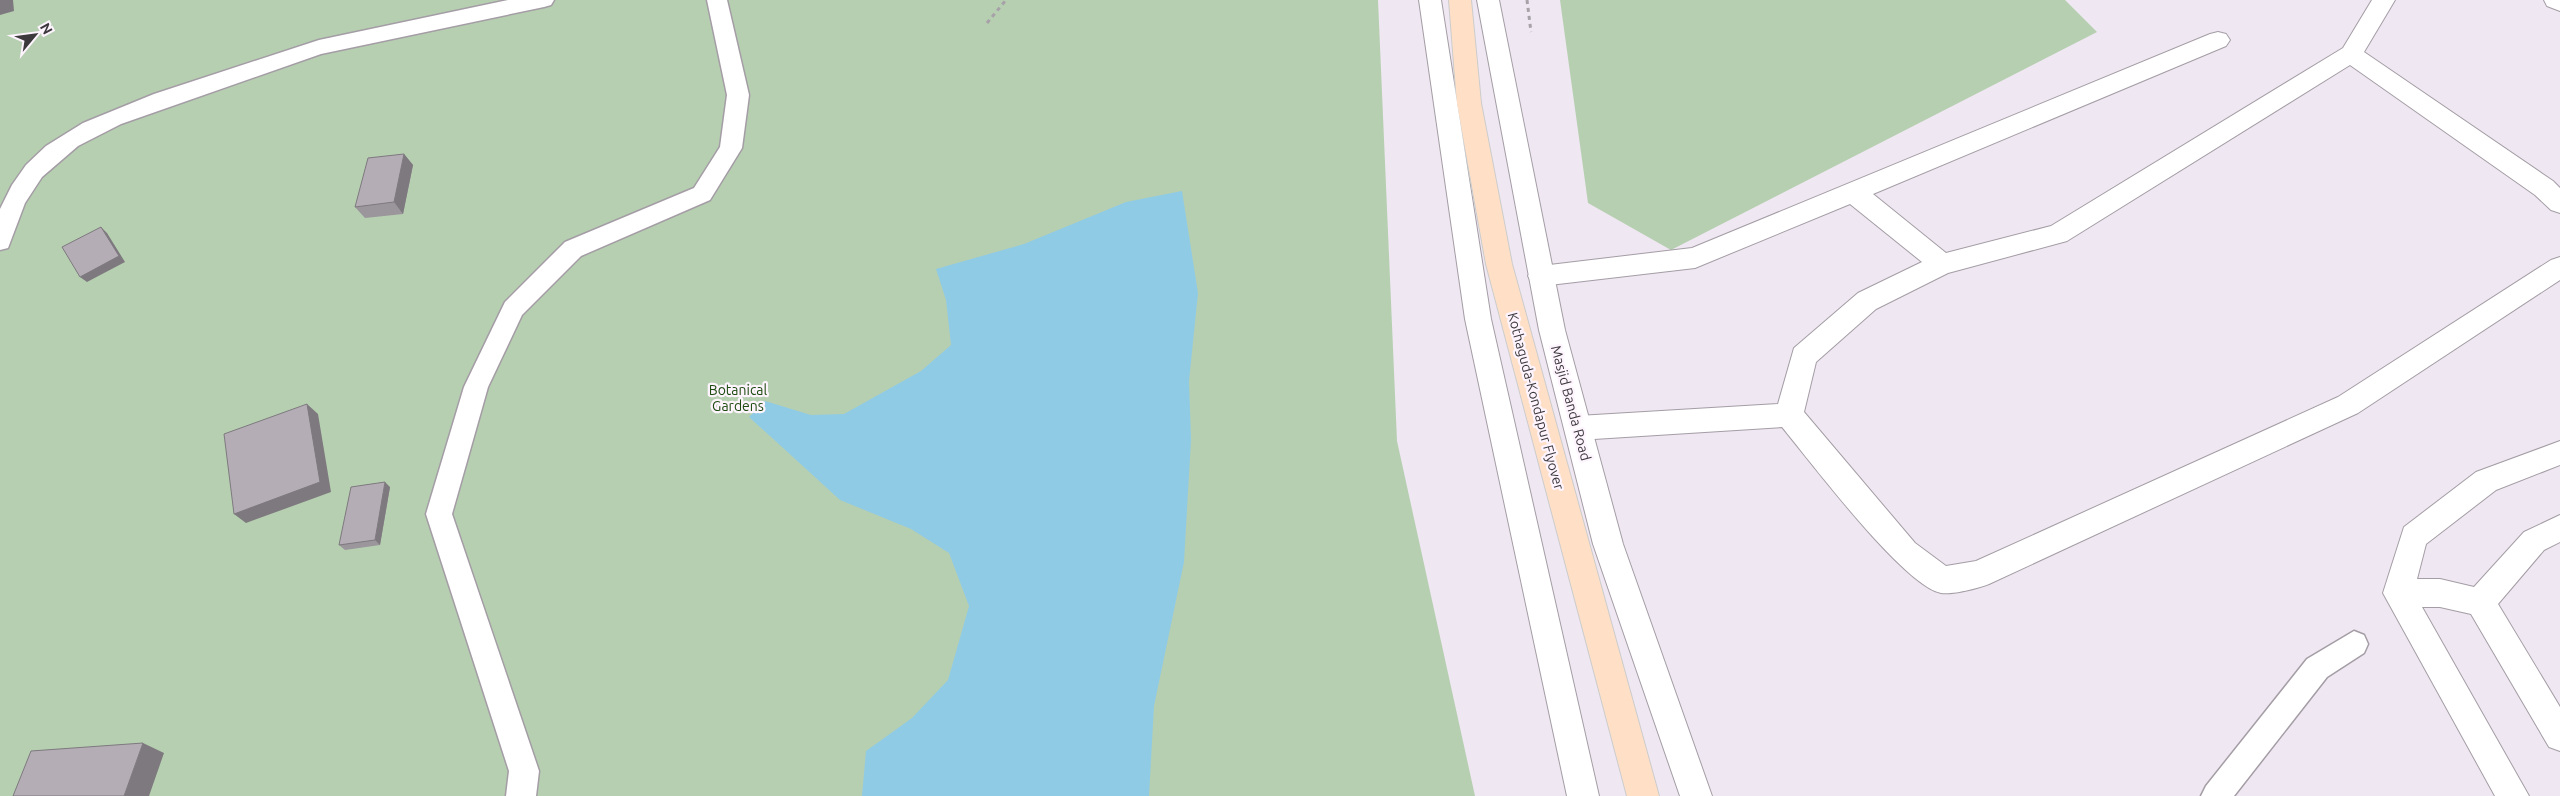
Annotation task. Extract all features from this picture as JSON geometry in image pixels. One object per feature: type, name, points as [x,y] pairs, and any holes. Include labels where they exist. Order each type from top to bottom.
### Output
[{"type":"main road","name":"Kothaguda-Kondapur Flyover","points":[[1460,0],[1469,103],[1499,264],[1643,796]]},
{"type":"street","points":[[1430,0],[1478,319],[1583,796]]},
{"type":"street","name":"Masjid Banda Road","points":[[1488,0],[1552,330],[1608,544],[1696,796]]},
{"type":"street","points":[[1789,415],[1804,356],[1867,301],[1942,264],[2058,234],[2351,54],[2384,0]]},
{"type":"street","points":[[2555,0],[2560,3]]},
{"type":"street","points":[[1541,276],[1695,258],[2218,40]]},
{"type":"street","points":[[2351,54],[2544,188],[2560,203]]},
{"type":"street","points":[[1852,192],[1942,264]]},
{"type":"street","points":[[1789,415],[1905,552],[1942,580],[1979,574],[2348,405],[2560,268]]},
{"type":"street","points":[[1578,428],[1789,415]]},
{"type":"street","points":[[2513,796],[2398,593],[2414,536],[2486,481],[2560,453]]},
{"type":"street","points":[[2480,602],[2534,540],[2560,528]]},
{"type":"street","points":[[2398,593],[2440,594],[2480,602],[2560,736]]},
{"type":"lane","points":[[0,241],[8,213],[28,177],[55,150],[90,129],[172,96],[250,73],[330,44],[544,0]]},
{"type":"lane","points":[[521,796],[524,771],[438,514],[476,387],[513,309],[573,249],[702,194],[731,148],[738,95],[717,0]]},
{"type":"lane","points":[[2216,796],[2318,668],[2354,644]]},
{"type":"path","points":[[987,23],[1006,0]]},
{"type":"green space","name":"Botanical Gardens","points":[[0,0],[1378,0],[1397,441],[1475,796],[0,796]]},
{"type":"green space","points":[[1560,0],[2065,0],[2097,32],[1671,250],[1588,203]]},
{"type":"water","points":[[1182,191],[1198,293],[1189,381],[1191,440],[1184,562],[1154,706],[1149,796],[862,796],[866,751],[912,718],[948,680],[969,606],[949,553],[911,529],[840,500],[749,417],[765,401],[811,415],[844,414],[921,371],[951,345],[946,300],[936,269],[1024,244],[1126,202]]},
{"type":"building","points":[[404,154],[394,202],[355,207],[368,158]]},
{"type":"building","points":[[101,227],[119,256],[80,277],[62,247]]},
{"type":"building","points":[[307,404],[320,482],[234,514],[224,434]]},
{"type":"building","points":[[385,482],[375,540],[339,545],[351,487]]},
{"type":"building","points":[[143,743],[124,796],[13,796],[31,751]]}]
